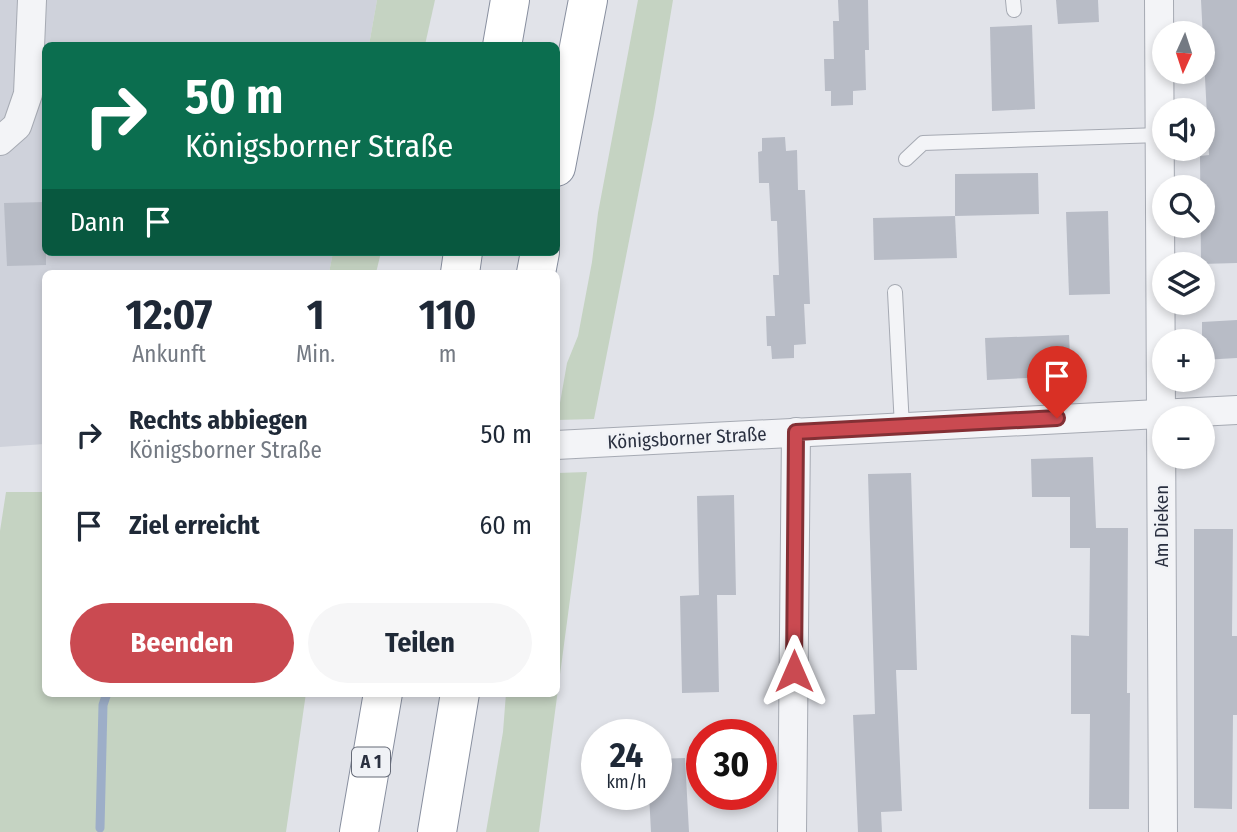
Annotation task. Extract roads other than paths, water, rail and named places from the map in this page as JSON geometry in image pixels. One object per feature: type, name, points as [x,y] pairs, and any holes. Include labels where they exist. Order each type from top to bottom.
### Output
[{"type":"highway","points":[[503,42],[510,0]]},
{"type":"highway","points":[[560,146],[588,0]]},
{"type":"highway","name":"A 1","points":[[359,832],[382,697]]},
{"type":"highway","points":[[436,832],[459,697]]},
{"type":"street","points":[[0,141],[17,126],[27,94],[32,0]]},
{"type":"street","name":"Am Dieken","points":[[1158,0],[1159,98]]},
{"type":"street","name":"Am Dieken","points":[[1160,161],[1160,406]]},
{"type":"street","name":"Königsborner Straße","points":[[1215,411],[1237,410]]},
{"type":"street","name":"Königsborner Straße","points":[[560,445],[1152,413]]},
{"type":"street","points":[[792,832],[796,432]]},
{"type":"street","name":"Am Dieken","points":[[1160,469],[1163,832]]},
{"type":"lane","points":[[906,159],[922,144],[1152,135]]},
{"type":"lane","points":[[895,292],[902,426]]},
{"type":"waterway","points":[[100,828],[103,705],[106,697]]}]
